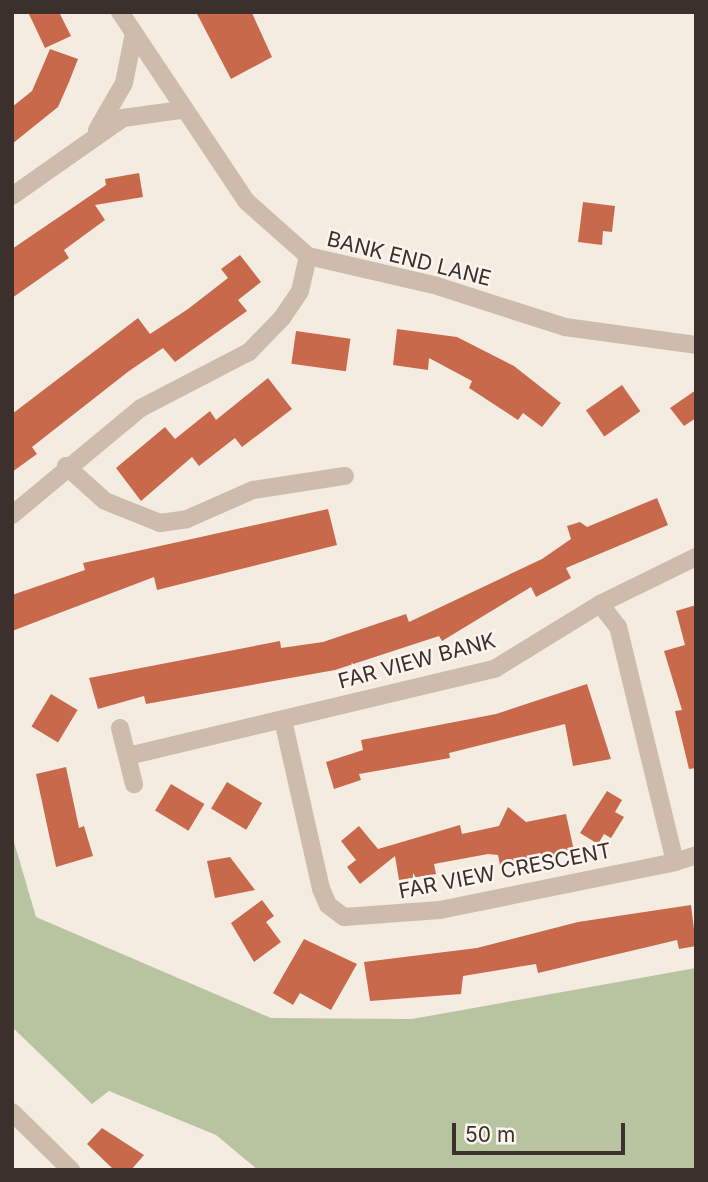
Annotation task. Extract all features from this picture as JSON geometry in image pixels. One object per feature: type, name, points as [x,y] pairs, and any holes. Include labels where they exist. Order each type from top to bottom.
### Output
[{"type":"street","name":"BANK END LANE","points":[[120,12],[181,110],[246,201],[309,256],[434,285],[565,327],[696,345]]},
{"type":"street","points":[[91,139],[124,83],[134,33]]},
{"type":"street","points":[[12,196],[123,118],[181,110]]},
{"type":"street","points":[[12,515],[66,466],[141,408],[249,352],[288,309],[309,256]]},
{"type":"street","points":[[66,466],[105,500],[160,523],[187,519],[253,490],[345,476]]},
{"type":"street","name":"FAR VIEW BANK","points":[[128,756],[496,668],[600,604],[696,557]]},
{"type":"street","points":[[600,604],[618,627],[675,862]]},
{"type":"street","name":"FAR VIEW CRESCENT","points":[[283,720],[321,889],[344,917],[440,911],[675,862],[696,855]]},
{"type":"street","points":[[120,729],[134,785]]},
{"type":"street","points":[[12,1112],[71,1170]]},
{"type":"green space","points":[[12,835],[36,917],[271,1018],[412,1019],[696,968],[696,1170],[258,1170],[216,1135],[109,1091],[92,1104],[12,1027]]},
{"type":"building","points":[[28,12],[59,12],[71,36],[45,48]]},
{"type":"building","points":[[196,12],[252,13],[272,57],[231,79]]},
{"type":"building","points":[[50,49],[78,59],[69,82],[58,107],[12,144],[12,107],[32,91]]},
{"type":"building","points":[[139,173],[143,197],[95,205],[105,220],[64,250],[69,258],[12,298],[12,249],[106,185],[105,179]]},
{"type":"building","points":[[583,202],[615,206],[612,232],[603,231],[602,245],[578,242]]},
{"type":"building","points":[[240,255],[261,282],[238,300],[247,311],[175,362],[163,348],[129,371],[32,447],[37,454],[12,472],[12,414],[138,318],[150,334],[188,309],[228,278],[221,269]]},
{"type":"building","points":[[397,329],[457,337],[514,366],[561,403],[542,427],[523,413],[518,420],[469,388],[472,381],[429,358],[428,370],[393,365]]},
{"type":"building","points":[[296,331],[350,339],[346,371],[291,364]]},
{"type":"building","points":[[268,378],[292,409],[242,447],[235,438],[199,466],[192,457],[141,501],[116,468],[165,427],[175,439],[210,411],[216,420]]},
{"type":"building","points":[[622,385],[640,411],[604,436],[586,410]]},
{"type":"building","points":[[696,390],[696,418],[684,426],[670,408]]},
{"type":"building","points":[[657,498],[668,525],[566,568],[571,578],[536,597],[531,587],[442,641],[439,636],[335,670],[146,704],[144,696],[98,709],[89,678],[280,641],[281,648],[323,642],[406,614],[409,622],[542,559],[571,539],[567,526],[580,522],[587,527]]},
{"type":"building","points":[[328,509],[337,545],[157,590],[154,577],[12,631],[12,595],[85,570],[83,563]]},
{"type":"building","points":[[696,605],[696,768],[689,769],[675,711],[682,710],[664,651],[685,645],[676,611]]},
{"type":"building","points":[[587,684],[611,759],[573,766],[565,724],[449,753],[450,758],[359,774],[361,780],[334,789],[326,762],[363,750],[361,740],[496,714]]},
{"type":"building","points":[[51,694],[78,710],[58,743],[31,727]]},
{"type":"building","points":[[66,767],[79,828],[84,826],[93,856],[56,867],[36,774]]},
{"type":"building","points":[[227,782],[262,803],[246,830],[211,809]]},
{"type":"building","points":[[171,784],[204,804],[188,831],[155,811]]},
{"type":"building","points":[[607,791],[622,800],[615,812],[624,817],[611,838],[604,834],[598,844],[580,833]]},
{"type":"building","points":[[508,807],[526,822],[566,814],[574,851],[500,865],[498,855],[488,854],[434,864],[436,874],[399,880],[395,856],[360,884],[347,867],[356,860],[341,841],[359,826],[378,849],[460,825],[462,834],[499,826]]},
{"type":"building","points":[[230,857],[255,890],[215,898],[207,861]]},
{"type":"building","points":[[262,900],[274,916],[266,922],[281,942],[254,962],[231,923]]},
{"type":"building","points":[[691,905],[696,946],[679,949],[677,940],[538,973],[536,964],[463,976],[461,994],[370,1001],[364,962],[477,948],[578,922]]},
{"type":"building","points":[[304,939],[357,964],[331,1010],[300,993],[293,1005],[273,993]]},
{"type":"building","points":[[102,1128],[144,1155],[131,1170],[114,1170],[87,1144]]}]
